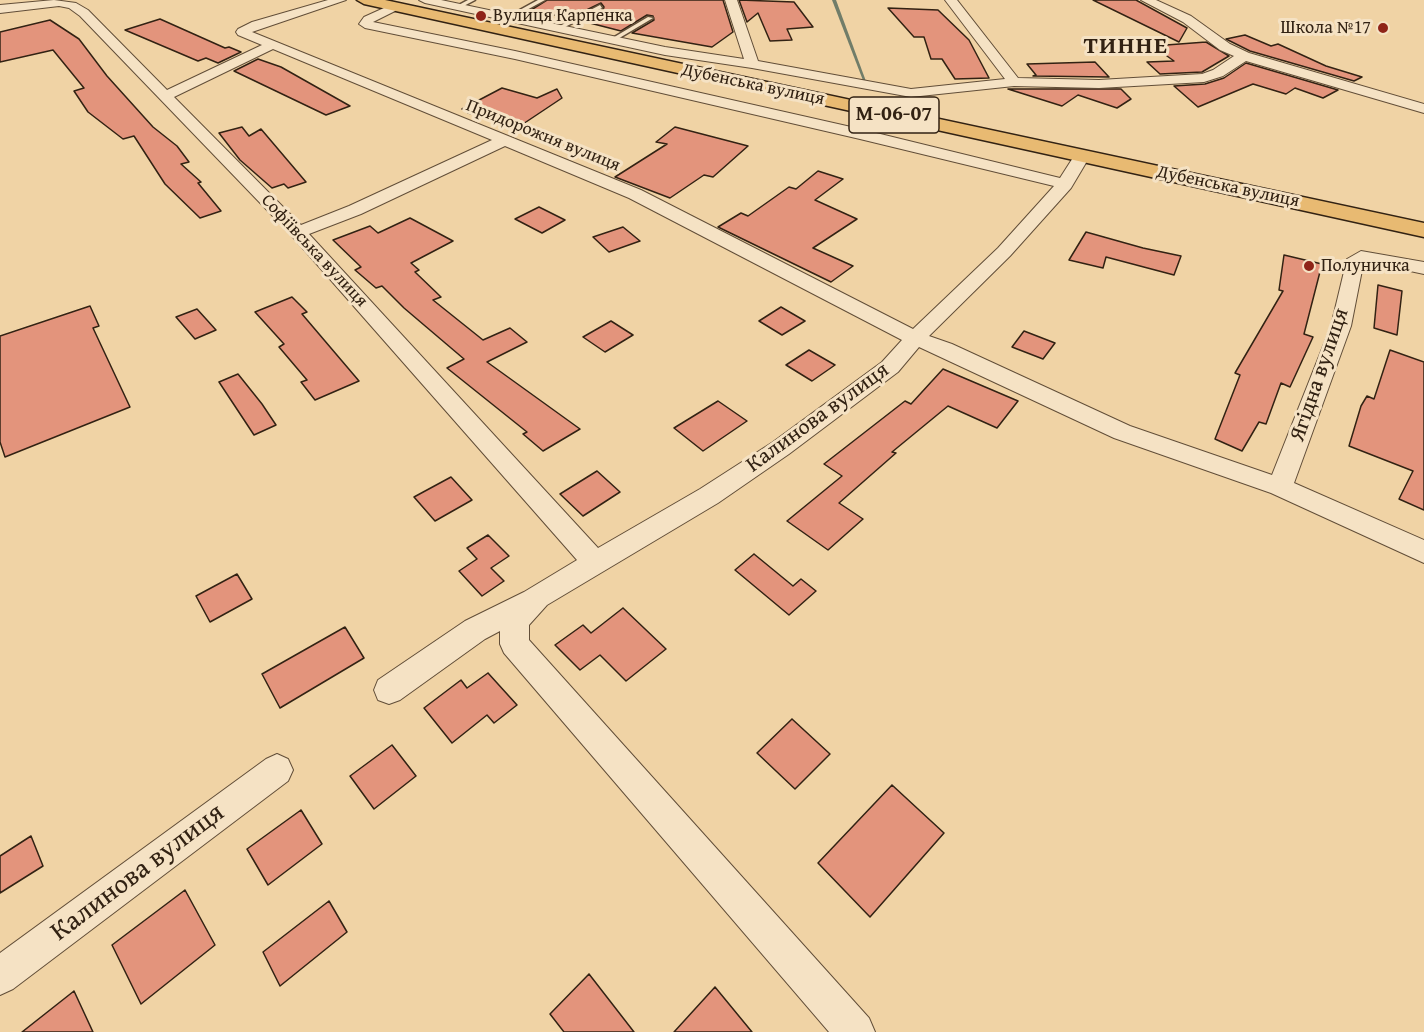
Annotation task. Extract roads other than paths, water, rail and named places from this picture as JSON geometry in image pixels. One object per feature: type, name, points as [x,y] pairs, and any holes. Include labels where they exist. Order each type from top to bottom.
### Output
[{"type":"main road","name":"Дубенська вулиця","points":[[364,0],[392,4],[649,63],[1424,230]]},
{"type":"street","name":"Придорожня вулиця","points":[[340,0],[248,27],[242,32],[635,194],[915,338],[1122,432],[1280,488],[1424,552]]},
{"type":"street","points":[[425,0],[665,51],[752,64],[911,93],[1014,82],[1099,84],[1204,78],[1218,73],[1244,56]]},
{"type":"street","points":[[731,0],[752,64]]},
{"type":"street","points":[[951,0],[1014,82]]},
{"type":"street","points":[[1147,0],[1187,19],[1225,47],[1244,56],[1424,108]]},
{"type":"street","name":"Софіївська вулиця","points":[[0,9],[59,3],[72,5],[84,13],[298,232],[594,562]]},
{"type":"street","points":[[392,4],[365,24],[515,55],[860,134],[1065,184]]},
{"type":"street","points":[[166,96],[273,44]]},
{"type":"street","points":[[649,63],[665,51]]},
{"type":"street","points":[[662,89],[684,70]]},
{"type":"street","points":[[298,232],[355,210],[503,141]]},
{"type":"street","name":"Калинова вулиця","points":[[537,597],[709,496],[781,448],[890,367],[915,338],[1004,252],[1065,184],[1082,156]]},
{"type":"street","name":"Ягідна вулиця","points":[[1280,488],[1341,326],[1354,263],[1362,257],[1377,258],[1424,268]]},
{"type":"street","points":[[389,690],[474,630],[537,597]]},
{"type":"street","points":[[537,597],[515,621],[514,644],[855,1032]]},
{"type":"street","name":"Калинова вулиця","points":[[0,976],[277,770]]},
{"type":"lane","points":[[458,6],[472,0]]},
{"type":"lane","points":[[510,17],[542,0]]},
{"type":"lane","points":[[559,28],[600,7]]},
{"type":"lane","points":[[614,39],[650,18]]},
{"type":"waterway","points":[[834,0],[866,83]]},
{"type":"place","name":"Вулиця Карпенка","points":[[481,16]]},
{"type":"place","name":"Школа №17","points":[[1383,28]]},
{"type":"place","name":"Полуничка","points":[[1309,266]]},
{"type":"district","name":"ТИННЕ","points":[[1126,47]]}]
